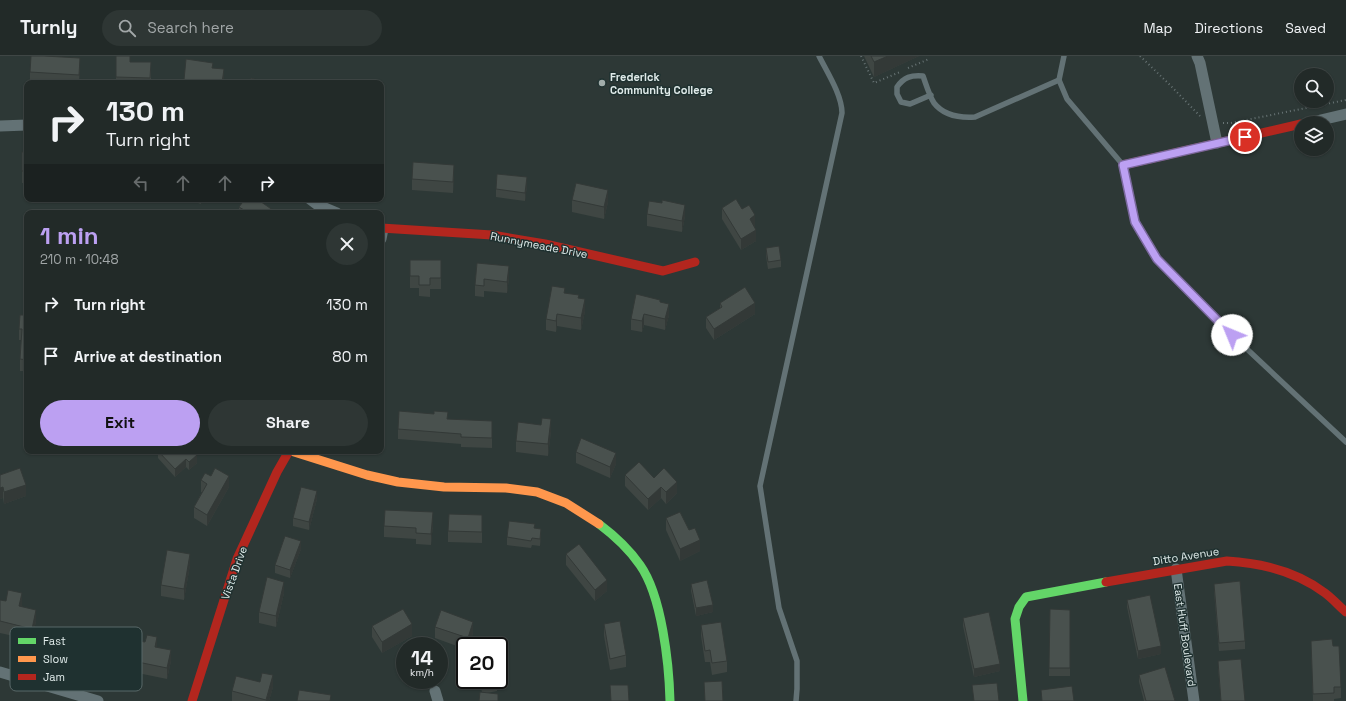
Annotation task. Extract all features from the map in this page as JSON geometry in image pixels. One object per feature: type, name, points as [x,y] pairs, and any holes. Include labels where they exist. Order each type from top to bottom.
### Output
[{"type":"street","points":[[1197,56],[1202,71],[1217,143]]},
{"type":"street","points":[[1334,117],[1346,114]]},
{"type":"street","points":[[0,126],[24,125]]},
{"type":"street","points":[[1123,165],[1294,126]]},
{"type":"street","points":[[314,202],[330,210]]},
{"type":"street","name":"Runnymeade Drive","points":[[384,232],[492,235],[545,244],[663,271],[695,262]]},
{"type":"street","name":"Vista Drive","points":[[192,701],[236,559],[277,472],[288,454]]},
{"type":"street","points":[[300,454],[366,474],[412,484],[456,488],[508,488],[537,493],[571,506],[598,523],[622,544],[641,567],[653,594],[665,644],[670,701]]},
{"type":"street","name":"Ditto Avenue","points":[[1023,701],[1016,613],[1021,602],[1026,597],[1176,569],[1227,562],[1243,562],[1287,572],[1311,584],[1326,594],[1346,612]]},
{"type":"street","name":"East Huff Boulevard","points":[[1176,569],[1194,701]]},
{"type":"street","points":[[0,672],[10,675]]},
{"type":"street","points":[[64,691],[98,701]]},
{"type":"lane","points":[[796,701],[797,661],[779,608],[760,486],[836,147],[842,113],[842,106],[839,98],[819,56]]},
{"type":"lane","points":[[1064,56],[1059,80],[1068,99],[1123,165],[1135,222],[1157,259],[1232,335],[1346,442]]},
{"type":"lane","points":[[931,95],[910,104],[901,102],[897,94],[897,87],[901,82],[912,75],[923,76],[931,95],[934,103],[942,110],[953,116],[963,118],[975,116],[1059,80]]},
{"type":"path","points":[[861,56],[874,83],[929,59]]},
{"type":"path","points":[[1140,56],[1207,123],[1231,123],[1346,100]]},
{"type":"building","points":[[31,56],[80,58],[79,75],[30,72]]},
{"type":"building","points":[[116,56],[130,56],[130,62],[151,62],[150,78],[116,77]]},
{"type":"building","points":[[871,56],[888,56],[874,62]]},
{"type":"building","points":[[186,59],[213,63],[212,68],[224,69],[222,80],[184,80]]},
{"type":"building","points":[[22,152],[24,152],[24,171],[22,171]]},
{"type":"building","points":[[413,162],[454,165],[453,182],[412,179]]},
{"type":"building","points":[[497,174],[527,177],[525,193],[496,189]]},
{"type":"building","points":[[576,183],[608,190],[604,207],[572,200]]},
{"type":"building","points":[[736,199],[742,209],[749,205],[755,215],[750,219],[756,230],[741,239],[722,208]]},
{"type":"building","points":[[662,200],[685,205],[682,221],[647,214],[649,201],[662,203]]},
{"type":"building","points":[[243,202],[261,202],[273,210],[244,210],[239,207]]},
{"type":"building","points":[[779,246],[781,260],[768,262],[766,248]]},
{"type":"building","points":[[410,260],[441,260],[441,278],[430,278],[430,285],[419,285],[419,276],[410,276]]},
{"type":"building","points":[[477,263],[509,266],[507,282],[484,279],[484,286],[475,285]]},
{"type":"building","points":[[552,286],[565,288],[564,293],[579,295],[578,298],[585,299],[581,318],[557,314],[556,321],[546,319]]},
{"type":"building","points":[[745,287],[755,303],[714,329],[706,317],[722,307],[720,303]]},
{"type":"building","points":[[636,294],[660,300],[660,302],[669,304],[665,319],[644,314],[642,321],[631,319]]},
{"type":"building","points":[[20,315],[24,315],[24,360],[20,359],[22,329],[19,329]]},
{"type":"building","points":[[399,411],[434,414],[434,411],[448,412],[447,419],[492,421],[492,438],[461,437],[461,434],[398,429]]},
{"type":"building","points":[[542,418],[551,419],[548,444],[516,441],[518,422],[541,425]]},
{"type":"building","points":[[581,438],[616,453],[610,467],[576,452]]},
{"type":"building","points":[[161,454],[197,455],[189,462],[186,459],[175,469]]},
{"type":"building","points":[[639,462],[654,478],[664,468],[677,482],[666,492],[661,487],[648,499],[625,475]]},
{"type":"building","points":[[20,468],[26,485],[4,492],[3,487],[0,488],[0,475]]},
{"type":"building","points":[[215,468],[229,476],[207,515],[194,507],[207,484],[201,480],[205,473],[211,476]]},
{"type":"building","points":[[301,487],[317,491],[309,522],[293,518]]},
{"type":"building","points":[[385,510],[433,512],[431,534],[416,533],[416,528],[384,526]]},
{"type":"building","points":[[680,512],[689,530],[695,528],[700,540],[680,549],[666,518]]},
{"type":"building","points":[[449,514],[482,515],[482,532],[448,531]]},
{"type":"building","points":[[509,521],[535,524],[534,528],[541,529],[540,539],[532,538],[531,541],[507,537]]},
{"type":"building","points":[[285,536],[301,541],[290,570],[275,565]]},
{"type":"building","points":[[579,544],[607,580],[595,590],[566,554]]},
{"type":"building","points":[[167,550],[190,554],[184,589],[161,585]]},
{"type":"building","points":[[267,577],[284,582],[276,616],[259,612]]},
{"type":"building","points":[[707,580],[713,605],[696,608],[691,584]]},
{"type":"building","points":[[1240,581],[1245,641],[1219,643],[1214,584]]},
{"type":"building","points":[[8,590],[22,593],[19,606],[36,610],[32,627],[24,627],[0,621],[0,600],[6,601]]},
{"type":"building","points":[[1150,595],[1161,646],[1138,651],[1127,600]]},
{"type":"building","points":[[403,609],[412,624],[382,642],[372,626]]},
{"type":"building","points":[[1050,609],[1070,610],[1070,668],[1049,668]]},
{"type":"building","points":[[441,610],[473,622],[468,637],[435,627]]},
{"type":"building","points":[[989,612],[1000,664],[974,669],[963,618]]},
{"type":"building","points":[[620,621],[626,655],[610,659],[604,624]]},
{"type":"building","points":[[721,622],[727,661],[712,663],[710,650],[705,651],[701,625]]},
{"type":"building","points":[[147,635],[157,637],[155,647],[171,650],[167,668],[142,663],[142,642],[145,642]]},
{"type":"building","points":[[1332,639],[1333,646],[1339,646],[1341,687],[1334,687],[1334,693],[1313,694],[1311,641]]},
{"type":"building","points":[[1241,659],[1245,701],[1221,701],[1218,661]]},
{"type":"building","points":[[1165,667],[1175,701],[1146,701],[1139,675]]},
{"type":"building","points":[[262,673],[273,675],[266,700],[232,691],[236,676],[260,682]]},
{"type":"building","points":[[722,681],[723,701],[705,701],[704,682]]},
{"type":"building","points":[[997,683],[999,701],[974,701],[972,685]]},
{"type":"building","points":[[610,685],[628,685],[629,701],[611,701]]},
{"type":"building","points":[[1072,686],[1074,701],[1042,701],[1041,690]]},
{"type":"building","points":[[299,690],[331,695],[330,701],[297,701]]},
{"type":"building","points":[[480,692],[498,694],[498,701],[479,701]]},
{"type":"traffic: fast","points":[[599,524],[616,538],[636,559],[648,578],[654,594],[663,631],[668,668],[670,701]]},
{"type":"traffic: fast","points":[[1023,701],[1015,619],[1019,607],[1026,597],[1106,582]]},
{"type":"traffic: slow","points":[[300,454],[367,475],[398,482],[444,487],[506,488],[537,492],[566,503],[599,524]]},
{"type":"traffic: jam","points":[[1123,165],[1294,126]]},
{"type":"traffic: jam","points":[[384,228],[492,235],[545,244],[663,271],[695,262]]},
{"type":"traffic: jam","points":[[192,701],[237,559],[277,472],[287,454]]},
{"type":"traffic: jam","points":[[1106,582],[1227,561],[1240,562],[1266,566],[1303,579],[1325,593],[1346,612]]},
{"type":"place","name":"Frederick Community College","points":[[602,83]]},
{"type":"route","points":[[1232,335],[1157,259],[1135,222],[1123,165],[1245,137]]}]
